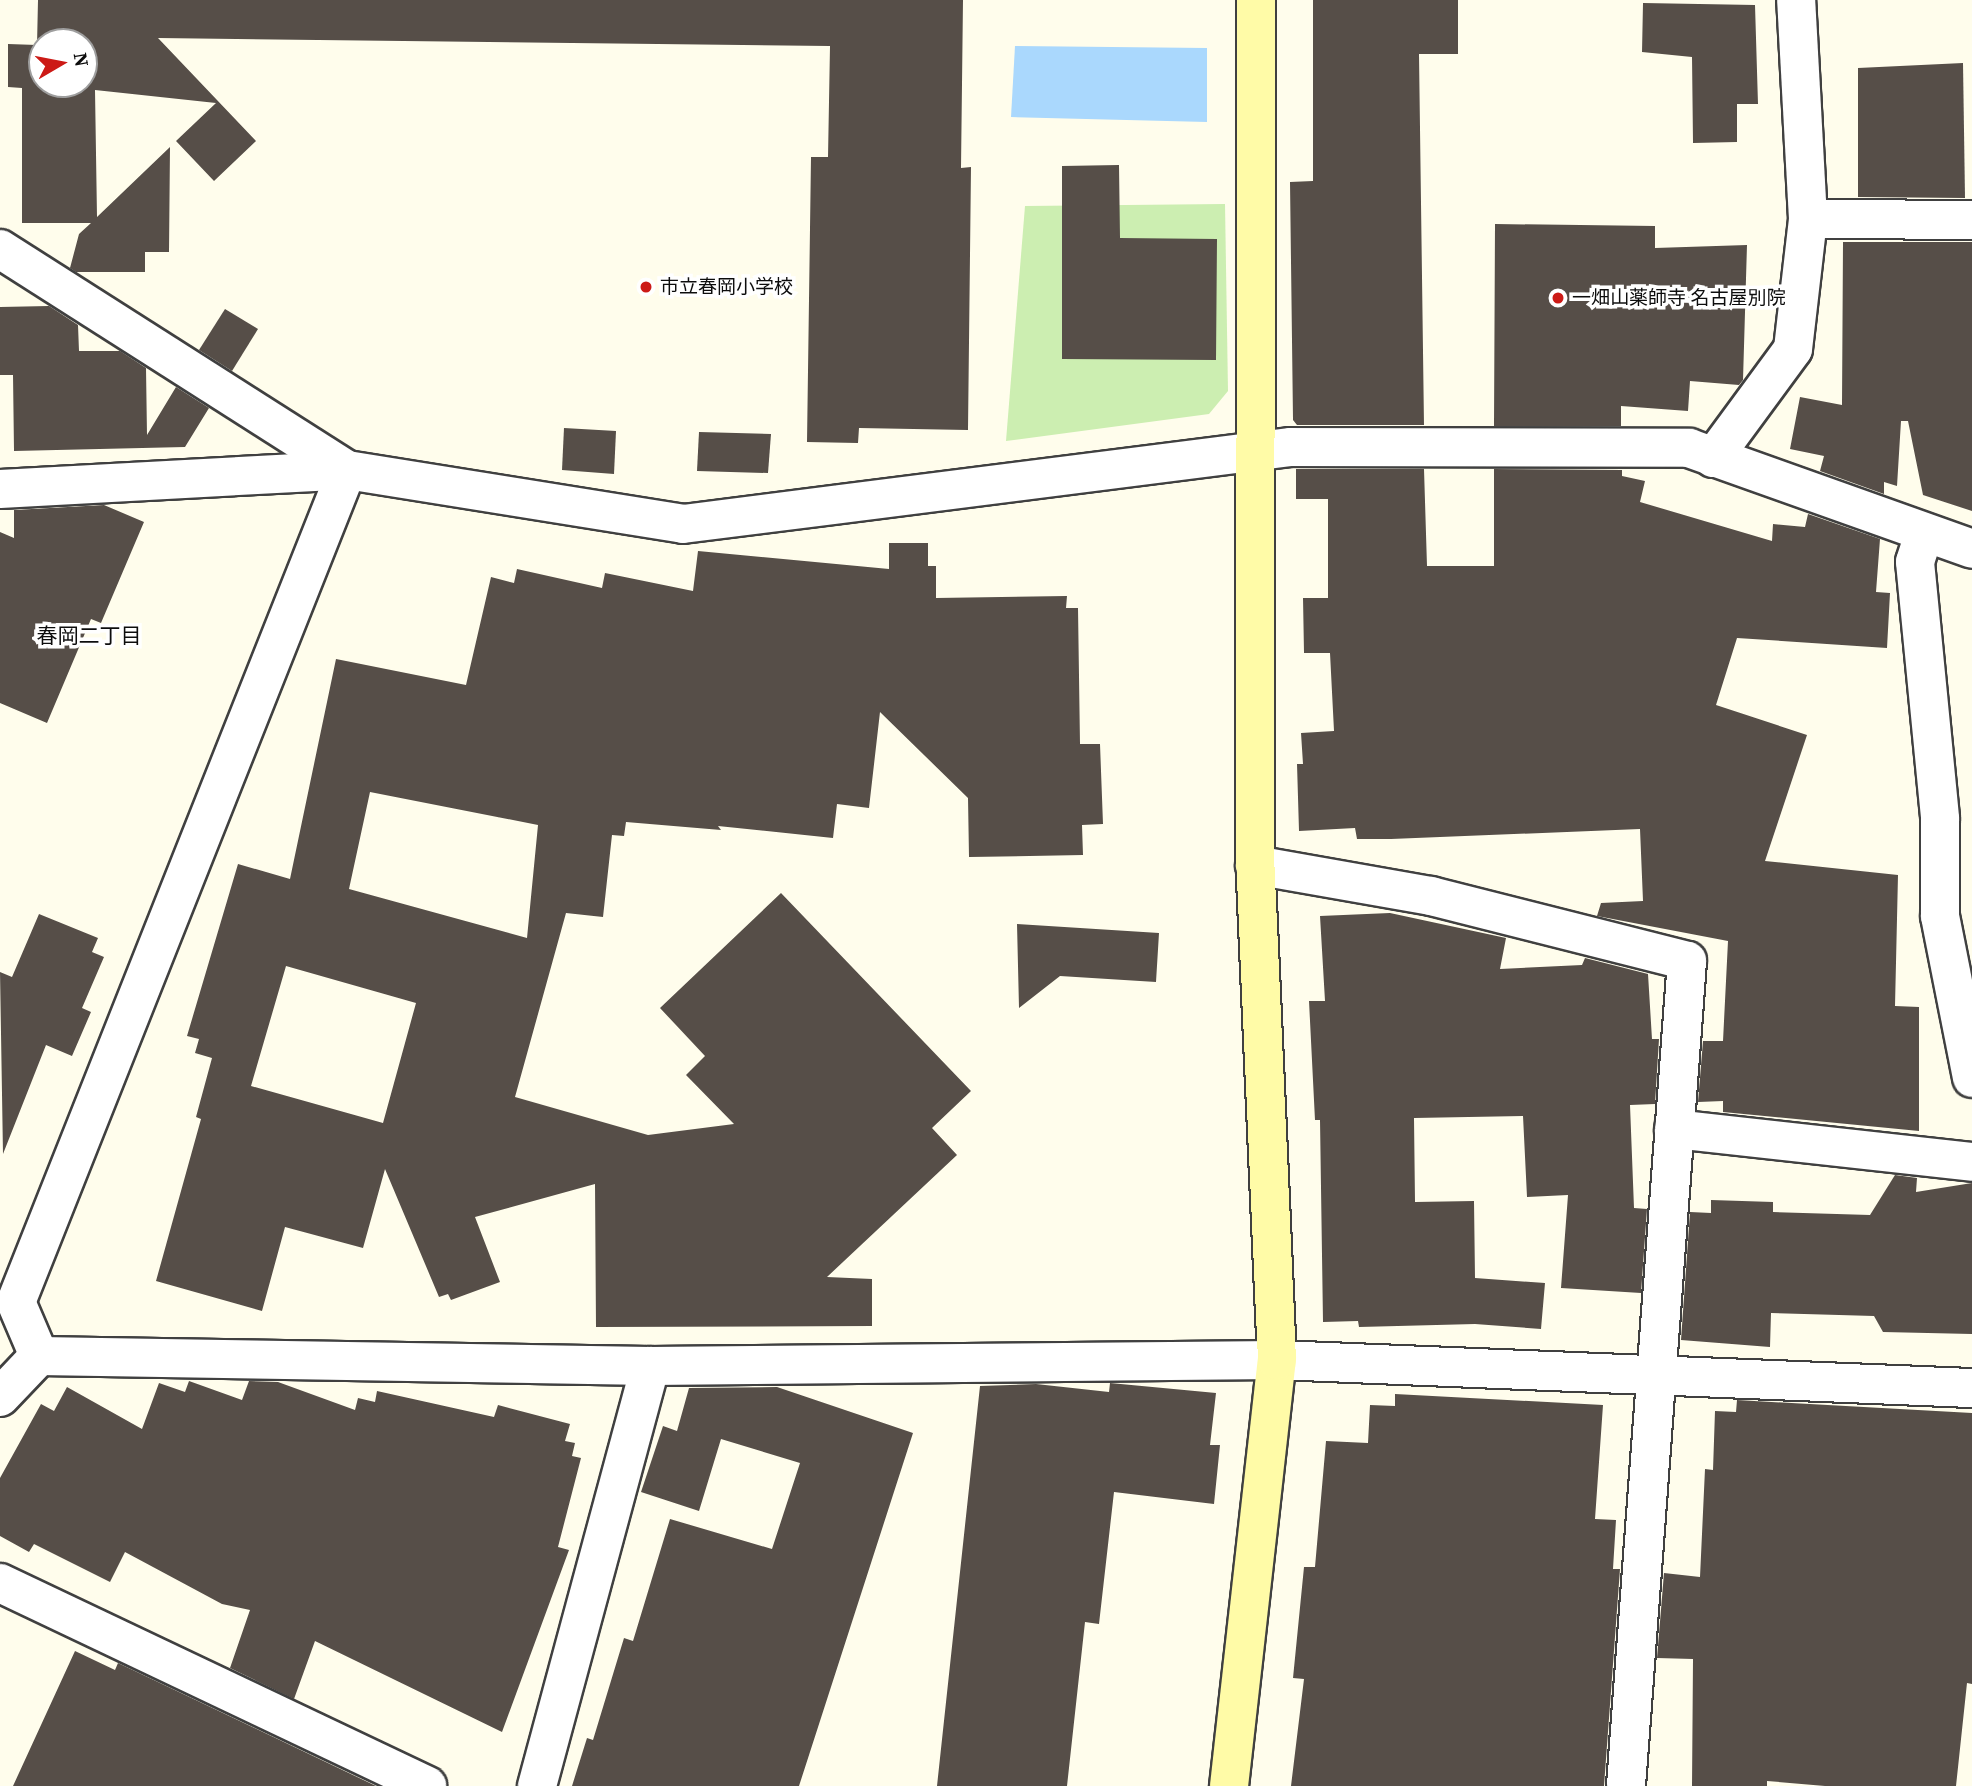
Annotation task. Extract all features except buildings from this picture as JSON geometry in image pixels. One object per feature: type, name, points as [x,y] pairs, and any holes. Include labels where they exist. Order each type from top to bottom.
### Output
[{"type":"street","points":[[1228,1786],[1277,1360],[1255,865],[1256,0]]},
{"type":"street","points":[[1713,458],[1793,349],[1808,219],[1796,0]]},
{"type":"street","points":[[1808,219],[1972,220]]},
{"type":"street","points":[[0,249],[347,470]]},
{"type":"street","points":[[0,489],[347,470],[683,524],[1257,450],[1689,449],[1924,534],[1972,548]]},
{"type":"street","points":[[39,1356],[16,1302],[347,470]]},
{"type":"street","points":[[1924,534],[1915,562],[1940,819],[1940,916],[1972,1078]]},
{"type":"street","points":[[1255,865],[1431,896],[1687,961],[1626,1786]]},
{"type":"street","points":[[1674,1129],[1972,1162]]},
{"type":"street","points":[[0,1336],[39,1356],[650,1366],[1277,1360],[1972,1388]]},
{"type":"street","points":[[0,1397],[39,1356]]},
{"type":"street","points":[[537,1786],[650,1366]]},
{"type":"street","points":[[0,1583],[427,1786]]},
{"type":"green space","points":[[1225,204],[1228,391],[1209,414],[1006,441],[1025,206]]},
{"type":"water","points":[[1015,46],[1207,48],[1207,122],[1011,117]]},
{"type":"place","name":"市立春岡小学校","points":[[646,287]]},
{"type":"place","name":"一畑山薬師寺 名古屋別院","points":[[1558,298]]},
{"type":"district","name":"春岡二丁目","points":[[89,636]]}]
